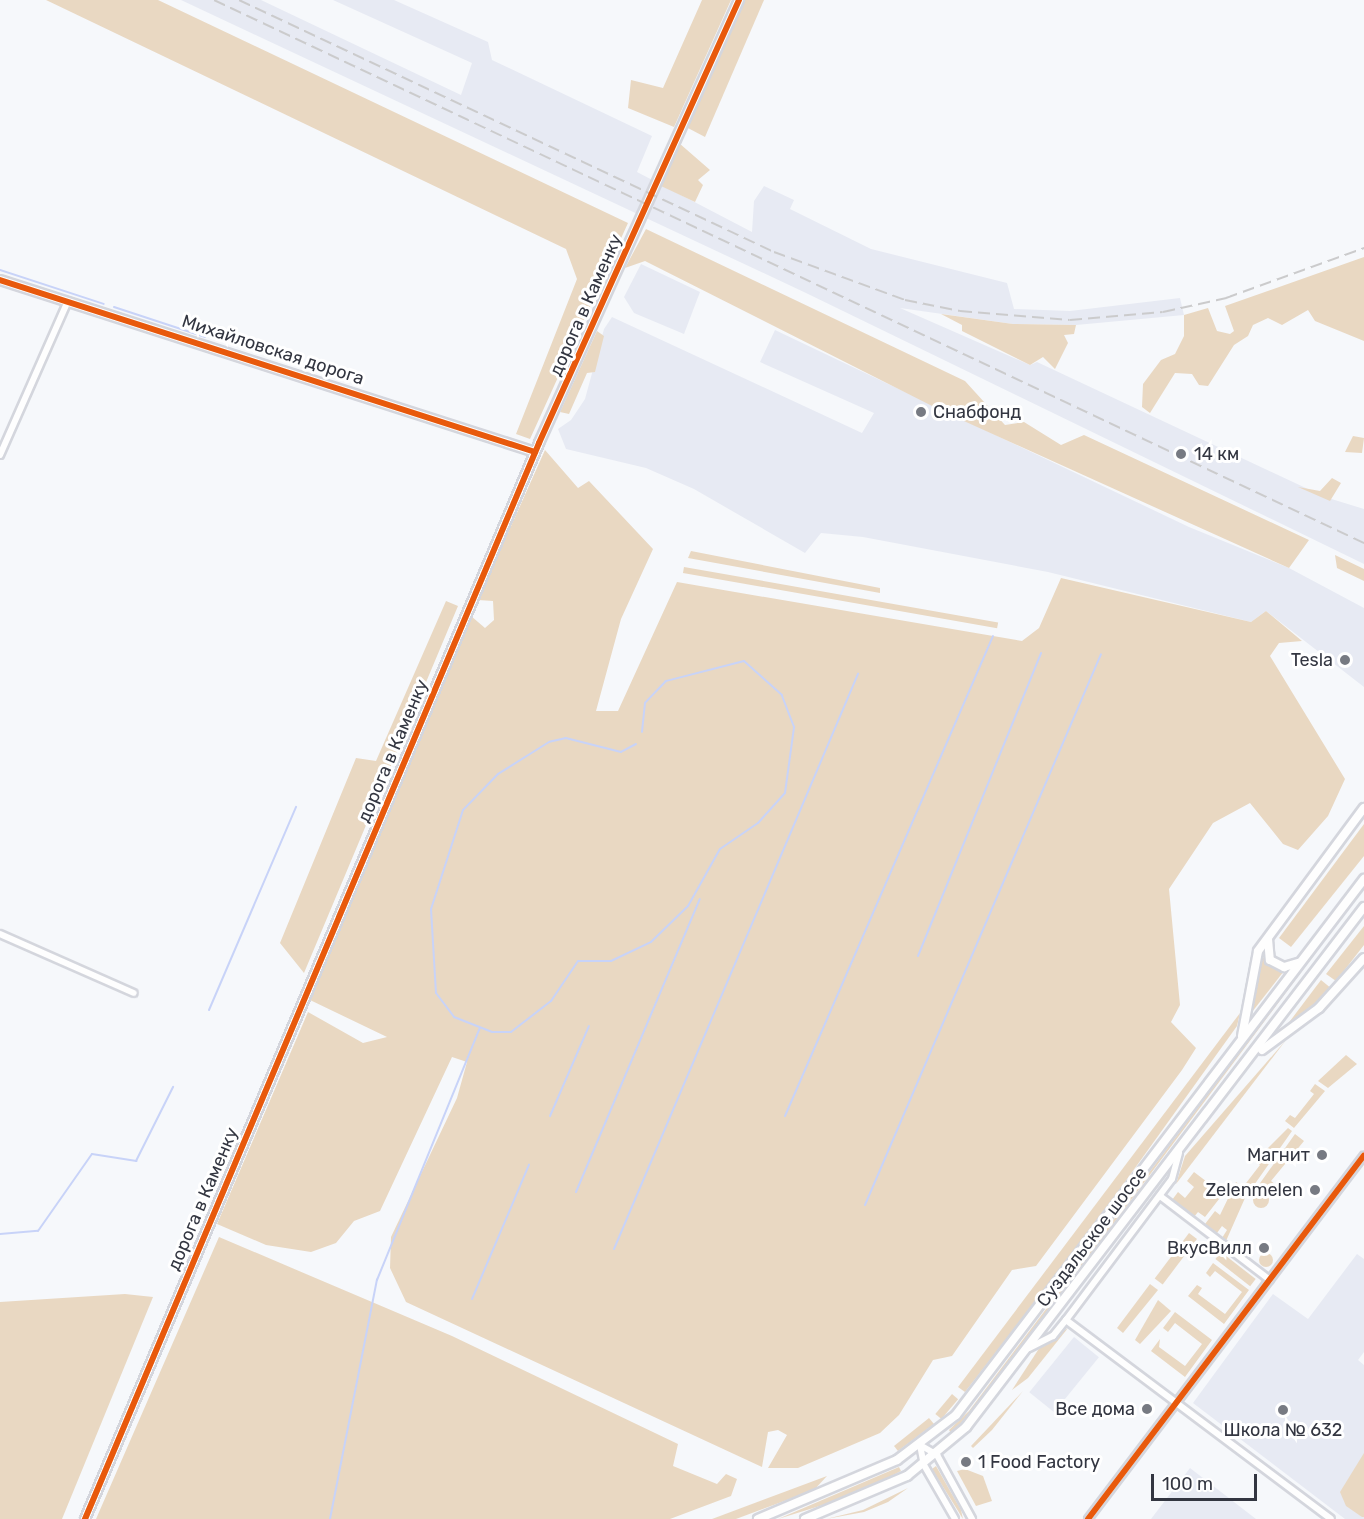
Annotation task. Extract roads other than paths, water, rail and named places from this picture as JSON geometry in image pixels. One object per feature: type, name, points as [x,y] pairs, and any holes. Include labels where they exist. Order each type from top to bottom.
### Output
[{"type":"main road","name":"дорога в Каменку","points":[[86,1519],[535,452],[739,0]]},
{"type":"main road","name":"Михайловская дорога","points":[[0,280],[535,452]]},
{"type":"main road","points":[[1241,1039],[1252,964],[1269,935],[1364,808]]},
{"type":"main road","name":"Суздальское шоссе","points":[[758,1519],[855,1481],[920,1444],[967,1402],[1364,879]]},
{"type":"main road","name":"Суздальское шоссе","points":[[805,1519],[887,1487],[924,1465],[938,1455],[994,1396],[1254,1056],[1364,907]]},
{"type":"main road","points":[[1269,935],[1270,960],[1284,967],[1301,961]]},
{"type":"main road","points":[[1254,1056],[1319,1008],[1364,958]]},
{"type":"street","points":[[0,455],[68,301]]},
{"type":"street","points":[[0,934],[134,993]]},
{"type":"street","points":[[1029,1348],[1053,1336],[1066,1320],[1172,1179],[1179,1153]]},
{"type":"street","points":[[1088,1519],[1364,1156]]},
{"type":"street","points":[[1160,1196],[1270,1280]]},
{"type":"street","points":[[1066,1320],[1331,1519]]},
{"type":"street","points":[[920,1444],[938,1455],[972,1519]]},
{"type":"street","points":[[920,1444],[924,1465],[955,1519]]},
{"type":"waterway","points":[[0,270],[104,304]]},
{"type":"waterway","points":[[114,307],[205,337]]},
{"type":"waterway","points":[[785,1116],[993,636]]},
{"type":"waterway","points":[[918,956],[1041,653]]},
{"type":"waterway","points":[[865,1205],[1101,654]]},
{"type":"waterway","points":[[636,744],[621,752],[566,738],[549,742],[498,774],[463,810],[431,909],[436,993],[454,1017],[492,1032],[511,1032],[551,1001],[578,961],[611,961],[651,942],[688,906],[720,849],[758,823],[785,793],[794,727],[782,695],[744,661],[666,681],[645,703],[642,732]]},
{"type":"waterway","points":[[614,1249],[858,674]]},
{"type":"waterway","points":[[209,1010],[296,807]]},
{"type":"waterway","points":[[576,1192],[700,899]]},
{"type":"waterway","points":[[550,1116],[589,1026]]},
{"type":"waterway","points":[[330,1519],[377,1280],[480,1028]]},
{"type":"waterway","points":[[0,1234],[38,1231],[92,1154],[136,1161],[173,1087]]},
{"type":"waterway","points":[[472,1299],[529,1165]]},
{"type":"railway","points":[[214,0],[1364,543]]},
{"type":"railway","points":[[239,0],[774,252],[905,300],[960,311],[1070,320],[1163,312],[1226,298],[1364,248]]},
{"type":"place","name":"Снабфонд","points":[[921,412]]},
{"type":"place","name":"14 км","points":[[1181,454]]},
{"type":"place","name":"Tesla","points":[[1345,660]]},
{"type":"place","name":"Магнит","points":[[1322,1155]]},
{"type":"place","name":"Zelenmelen","points":[[1315,1190]]},
{"type":"place","name":"ВкусВилл","points":[[1264,1248]]},
{"type":"place","name":"Все дома","points":[[1147,1409]]},
{"type":"place","name":"Школа № 632","points":[[1283,1410]]},
{"type":"place","name":"1 Food Factory","points":[[966,1462]]}]
